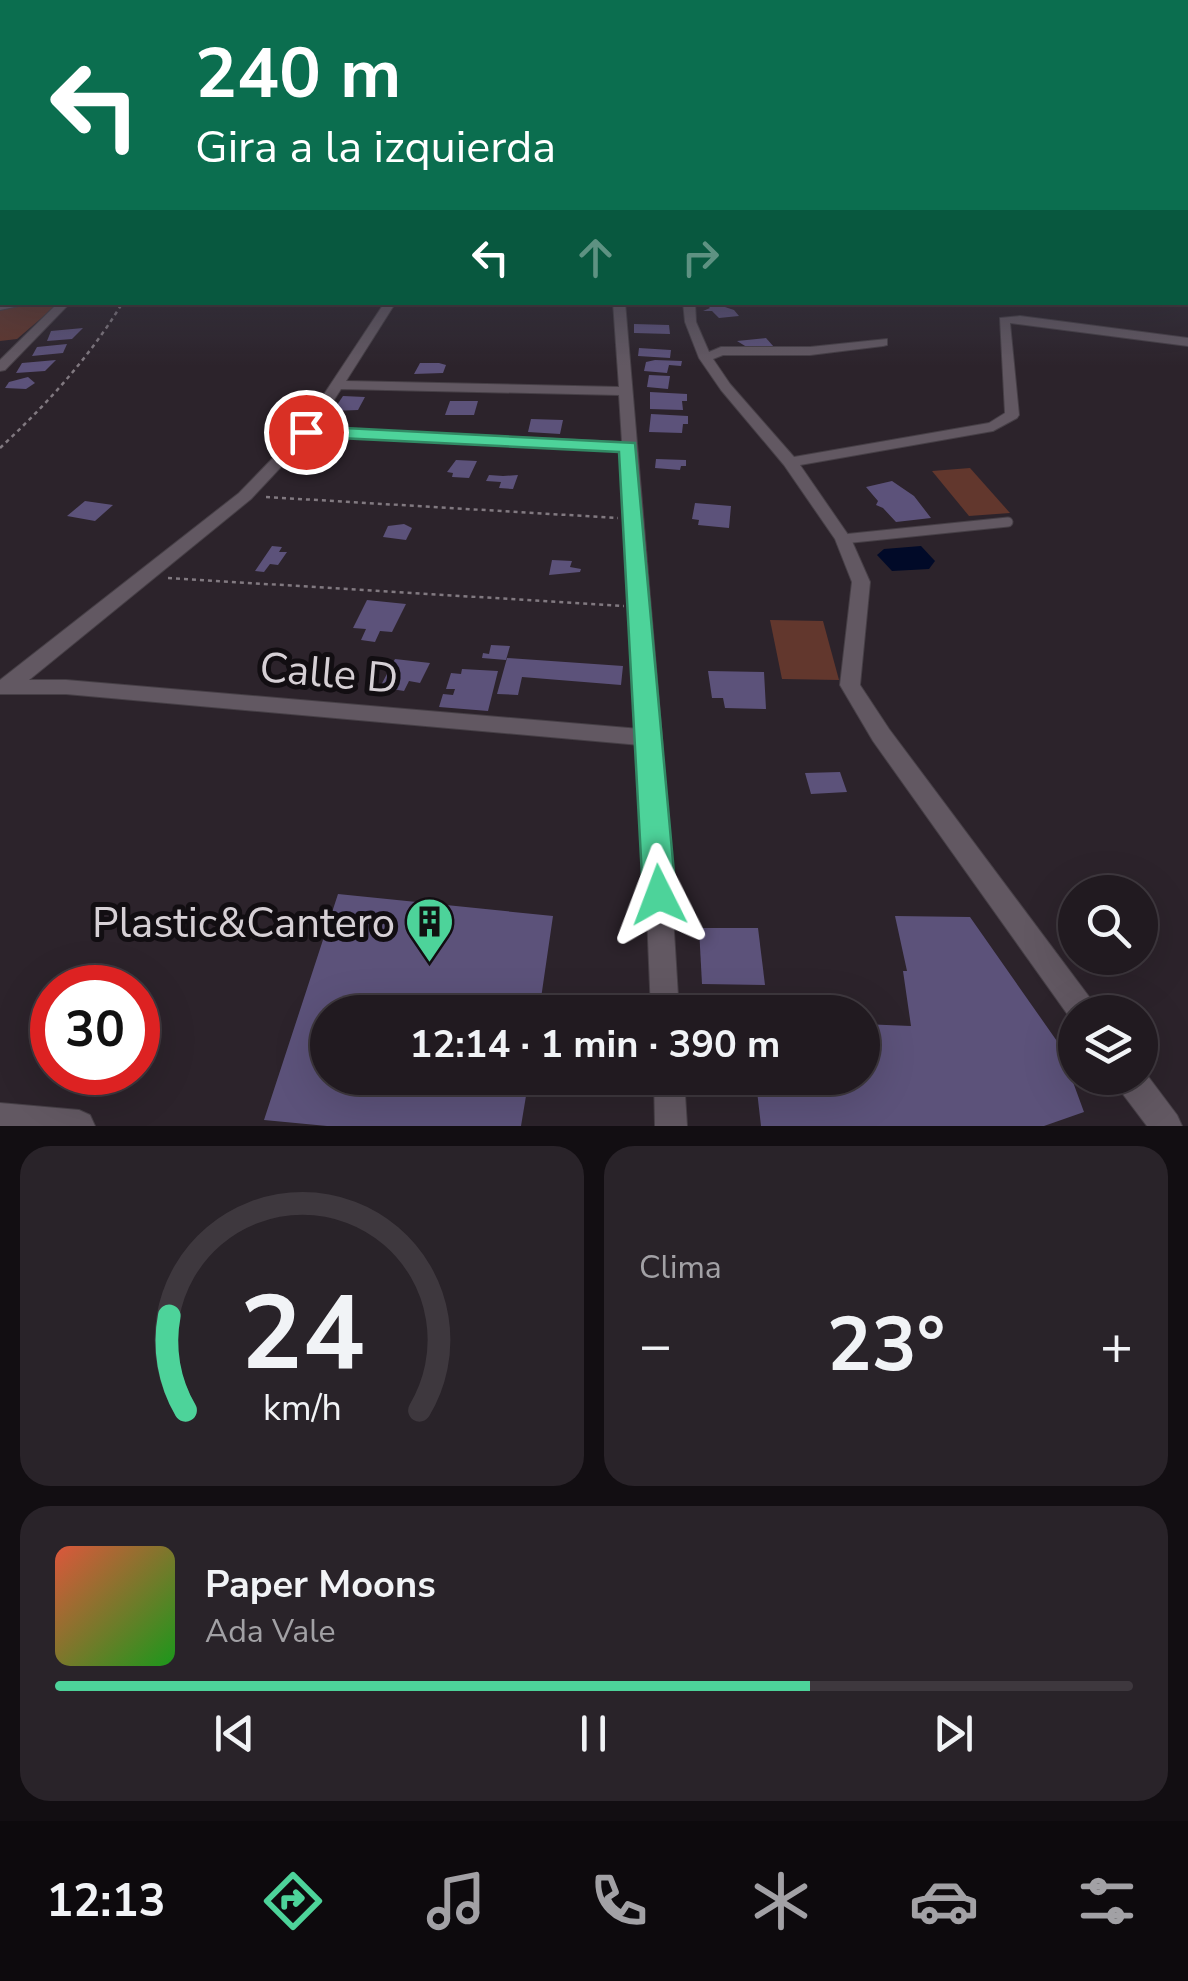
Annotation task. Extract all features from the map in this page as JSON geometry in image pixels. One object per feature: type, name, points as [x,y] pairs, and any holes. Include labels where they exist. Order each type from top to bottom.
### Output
[{"type":"street","points":[[0,367],[63,305]]},
{"type":"street","points":[[4,687],[245,496],[306,432],[389,305]]},
{"type":"street","points":[[619,305],[651,738],[664,995]]},
{"type":"street","points":[[689,305],[697,348],[790,462],[843,539],[861,582],[850,685],[881,735],[1071,995]]},
{"type":"street","points":[[790,462],[992,428],[1012,415],[1004,320],[1188,342]]},
{"type":"street","points":[[0,342],[25,340]]},
{"type":"street","points":[[705,358],[721,351],[810,350],[883,342]]},
{"type":"street","points":[[336,385],[625,391]]},
{"type":"street","points":[[306,432],[628,447]]},
{"type":"street","name":"Calle D","points":[[4,687],[66,687],[651,738]]},
{"type":"street","points":[[670,1095],[671,1126]]},
{"type":"street","points":[[1143,1095],[1166,1126]]},
{"type":"street","points":[[0,1118],[79,1126]]},
{"type":"lane","points":[[843,539],[1008,522]]},
{"type":"path","points":[[0,448],[47,404],[101,338],[121,305]]},
{"type":"path","points":[[245,496],[634,518]]},
{"type":"path","points":[[145,577],[641,607]]},
{"type":"shaded area","points":[[57,305],[17,339],[0,341],[0,308]]},
{"type":"shaded area","points":[[970,468],[1010,513],[969,516],[932,471]]},
{"type":"shaded area","points":[[770,620],[823,621],[839,680],[782,679]]},
{"type":"water","points":[[921,546],[935,561],[929,569],[892,571],[877,555],[884,549]]},
{"type":"building","points":[[707,305],[719,305],[739,316],[719,318],[712,311],[703,311],[710,308]]},
{"type":"building","points":[[634,324],[669,325],[670,334],[634,333]]},
{"type":"building","points":[[83,328],[72,339],[47,341],[51,331]]},
{"type":"building","points":[[766,338],[774,347],[750,349],[737,341]]},
{"type":"building","points":[[67,344],[63,353],[32,356],[37,347]]},
{"type":"building","points":[[639,348],[671,350],[670,358],[638,356]]},
{"type":"building","points":[[56,360],[45,371],[16,373],[22,363]]},
{"type":"building","points":[[682,361],[681,366],[669,365],[667,373],[644,371],[646,362]]},
{"type":"building","points":[[420,363],[446,365],[443,373],[414,374]]},
{"type":"building","points":[[649,375],[670,376],[668,389],[647,387]]},
{"type":"building","points":[[28,377],[35,383],[26,389],[5,388],[9,382]]},
{"type":"building","points":[[650,392],[687,394],[687,401],[682,401],[683,410],[650,409]]},
{"type":"building","points":[[343,396],[365,397],[358,410],[333,411]]},
{"type":"building","points":[[450,401],[478,401],[474,415],[445,415]]},
{"type":"building","points":[[651,414],[688,416],[688,424],[683,424],[682,433],[649,432]]},
{"type":"building","points":[[531,419],[563,420],[560,434],[528,432]]},
{"type":"building","points":[[656,459],[686,460],[686,466],[680,470],[655,468]]},
{"type":"building","points":[[456,460],[477,461],[469,478],[452,477],[453,473],[447,472]]},
{"type":"building","points":[[489,475],[518,475],[513,489],[499,488],[501,482],[486,481]]},
{"type":"building","points":[[892,481],[914,496],[931,518],[896,522],[876,505],[878,501],[866,487]]},
{"type":"building","points":[[85,501],[113,505],[95,521],[67,516]]},
{"type":"building","points":[[695,503],[731,506],[729,528],[698,525],[699,520],[692,519]]},
{"type":"building","points":[[404,524],[412,528],[406,540],[383,537],[388,526]]},
{"type":"building","points":[[272,546],[287,552],[278,565],[270,564],[264,572],[255,571]]},
{"type":"building","points":[[552,560],[572,561],[570,567],[581,569],[580,572],[549,575]]},
{"type":"building","points":[[367,600],[406,604],[392,632],[380,631],[375,642],[361,640],[366,629],[353,628]]},
{"type":"building","points":[[491,645],[510,646],[506,660],[482,658],[483,653],[489,654]]},
{"type":"building","points":[[507,658],[623,666],[621,685],[522,677],[518,695],[497,694]]},
{"type":"building","points":[[395,659],[430,663],[420,683],[409,681],[404,691],[380,687]]},
{"type":"building","points":[[462,669],[498,671],[488,711],[439,707],[443,694],[453,695],[455,689],[446,689],[451,673],[461,674]]},
{"type":"building","points":[[708,671],[764,672],[766,709],[725,708],[723,698],[712,698]]},
{"type":"building","points":[[840,772],[847,792],[811,794],[805,773]]},
{"type":"building","name":"Plastic&Cantero","points":[[338,894],[553,916],[541,995],[310,995],[310,1095],[526,1095],[521,1126],[327,1126],[264,1120]]},
{"type":"building","points":[[895,916],[970,917],[1058,1043],[1058,1095],[1078,1095],[1084,1112],[1044,1126],[761,1126],[757,1095],[880,1095],[880,1025],[911,1026],[903,971],[907,971]]},
{"type":"building","points":[[699,928],[758,928],[765,985],[702,984]]},
{"type":"place","name":"Plastic&Cantero","points":[[430,964]]},
{"type":"route","points":[[306,432],[628,447],[659,895]]}]
